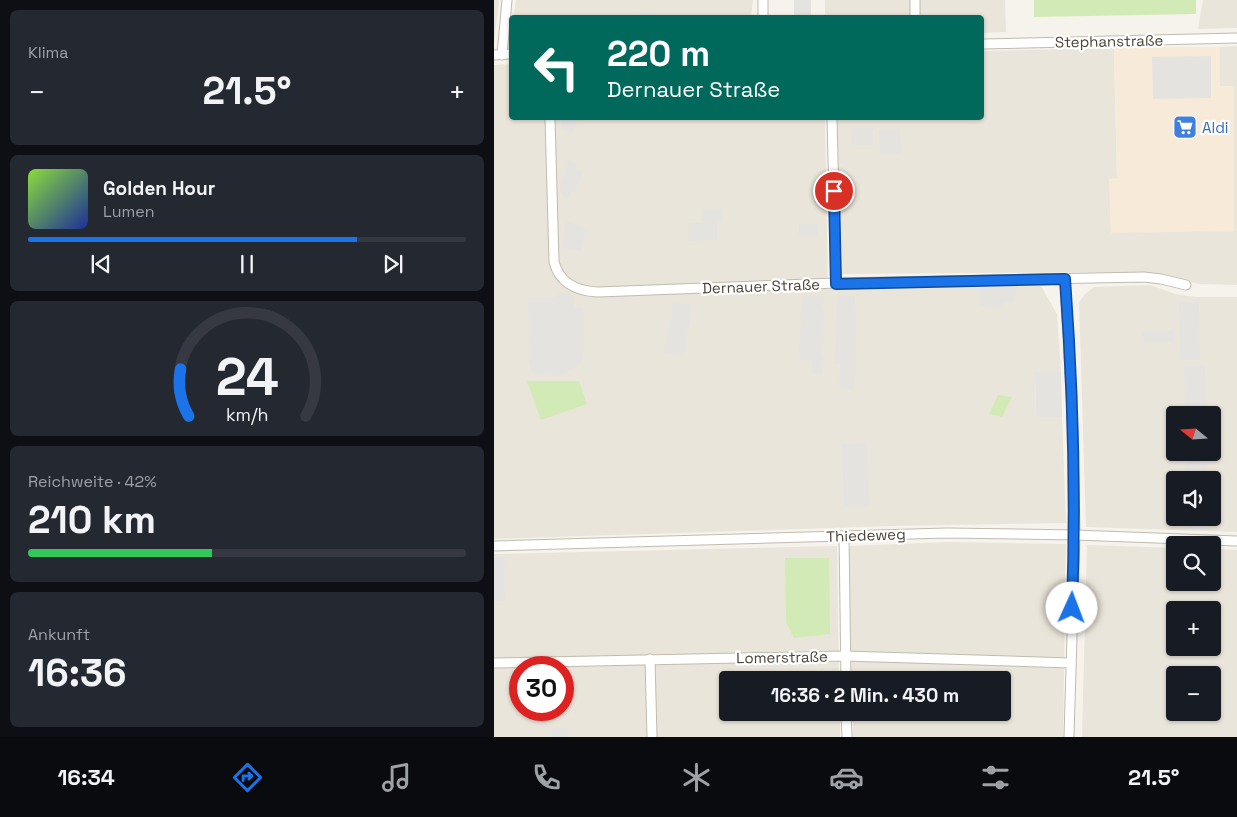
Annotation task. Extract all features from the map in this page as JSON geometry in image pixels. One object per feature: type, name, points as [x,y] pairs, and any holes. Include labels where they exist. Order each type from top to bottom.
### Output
[{"type":"street","points":[[503,55],[508,0]]},
{"type":"street","points":[[763,0],[763,15]]},
{"type":"street","points":[[915,0],[915,15]]},
{"type":"street","name":"Stephanstraße","points":[[984,44],[1237,38]]},
{"type":"street","name":"Dernauer Straße","points":[[550,120],[554,262],[560,275],[574,288],[585,291],[1144,277],[1186,285]]},
{"type":"street","points":[[832,120],[836,284]]},
{"type":"street","points":[[1065,279],[1073,424],[1075,535],[1069,737]]},
{"type":"street","name":"Thiedeweg","points":[[494,546],[947,533],[1075,535],[1237,541]]},
{"type":"street","points":[[844,536],[846,671]]},
{"type":"street","name":"Lomerstraße","points":[[494,663],[845,656],[1071,663]]},
{"type":"street","points":[[650,659],[652,737]]},
{"type":"street","points":[[846,721],[846,737]]},
{"type":"shaded area","points":[[494,0],[499,0],[494,44]]},
{"type":"shaded area","points":[[516,0],[753,0],[751,15],[514,15]]},
{"type":"shaded area","points":[[794,0],[811,0],[811,15],[794,15]]},
{"type":"shaded area","points":[[825,0],[1005,0],[1006,32],[984,33],[984,15],[825,15]]},
{"type":"shaded area","points":[[1203,0],[1237,0],[1237,28],[1198,29]]},
{"type":"shaded area","points":[[1237,46],[1237,285],[1199,284],[1151,272],[842,274],[837,120],[984,120],[984,51],[1114,48],[1117,179],[1110,179],[1111,233],[1234,86],[1220,86],[1220,47]]},
{"type":"shaded area","points":[[1220,47],[1220,86],[1234,86],[1234,231],[1111,233],[1109,179],[1117,178],[1114,48]]},
{"type":"shaded area","points":[[1211,56],[1211,98],[1153,99],[1152,57]]},
{"type":"shaded area","points":[[509,64],[509,120],[825,120],[828,288],[1041,286],[1057,314],[1061,372],[1035,372],[1036,417],[1062,417],[1066,523],[891,526],[494,539],[494,65]]},
{"type":"shaded area","points":[[562,120],[577,120],[573,133],[561,129]]},
{"type":"shaded area","points":[[851,128],[873,128],[873,145],[852,145]]},
{"type":"shaded area","points":[[900,129],[901,153],[879,154],[878,130]]},
{"type":"shaded area","points":[[569,160],[577,163],[575,169],[583,172],[576,193],[571,192],[569,198],[563,196],[561,182]]},
{"type":"shaded area","points":[[722,209],[723,221],[701,222],[701,210]]},
{"type":"shaded area","points":[[565,221],[588,229],[581,252],[563,247]]},
{"type":"shaded area","points":[[717,222],[717,240],[690,241],[689,223]]},
{"type":"shaded area","points":[[799,224],[818,224],[818,235],[799,235]]},
{"type":"shaded area","points":[[1150,285],[1175,294],[1196,297],[1237,297],[1237,532],[1086,527],[1079,302],[1094,287]]},
{"type":"shaded area","points":[[980,287],[1016,287],[1015,302],[1003,301],[1003,307],[980,306]]},
{"type":"shaded area","points":[[564,292],[574,296],[574,308],[583,308],[582,362],[561,376],[539,375],[531,371],[529,361],[528,298],[553,298]]},
{"type":"shaded area","points":[[837,295],[855,296],[854,390],[839,389],[840,364],[835,364]]},
{"type":"shaded area","points":[[803,296],[823,296],[821,310],[825,310],[821,353],[824,354],[822,375],[812,373],[812,361],[798,360]]},
{"type":"shaded area","points":[[673,302],[692,305],[684,352],[678,355],[665,353]]},
{"type":"shaded area","points":[[1199,302],[1200,360],[1180,360],[1179,303]]},
{"type":"shaded area","points":[[1174,330],[1174,342],[1142,343],[1142,331]]},
{"type":"shaded area","points":[[1184,366],[1205,366],[1206,406],[1185,406]]},
{"type":"shaded area","points":[[1035,372],[1061,372],[1062,417],[1036,417]]},
{"type":"shaded area","points":[[867,443],[869,506],[844,507],[842,444]]},
{"type":"shaded area","points":[[1186,461],[1207,461],[1207,471],[1186,471]]},
{"type":"shaded area","points":[[1187,526],[1209,526],[1209,529],[1187,529]]},
{"type":"shaded area","points":[[949,542],[1066,544],[1063,737],[853,737],[853,721],[1011,721],[1011,671],[852,671],[848,546]]},
{"type":"shaded area","points":[[1087,545],[1166,548],[1166,591],[1221,591],[1221,549],[1237,550],[1237,737],[1082,737]]},
{"type":"shaded area","points":[[837,546],[839,671],[719,671],[719,721],[840,721],[840,737],[494,737],[494,554]]},
{"type":"shaded area","points":[[494,558],[505,558],[506,601],[494,601]]},
{"type":"shaded area","points":[[552,728],[568,728],[569,737],[552,737]]},
{"type":"green space","points":[[1034,0],[1196,0],[1196,14],[1034,17]]},
{"type":"green space","points":[[527,381],[579,381],[587,404],[541,420]]},
{"type":"green space","points":[[998,395],[1012,397],[1002,417],[989,414]]},
{"type":"green space","points":[[785,558],[829,558],[830,634],[794,638],[786,622]]},
{"type":"place","name":"Aldi","points":[[1185,127]]},
{"type":"route","points":[[834,191],[836,284],[1065,279],[1069,336],[1075,535],[1072,608]]}]
